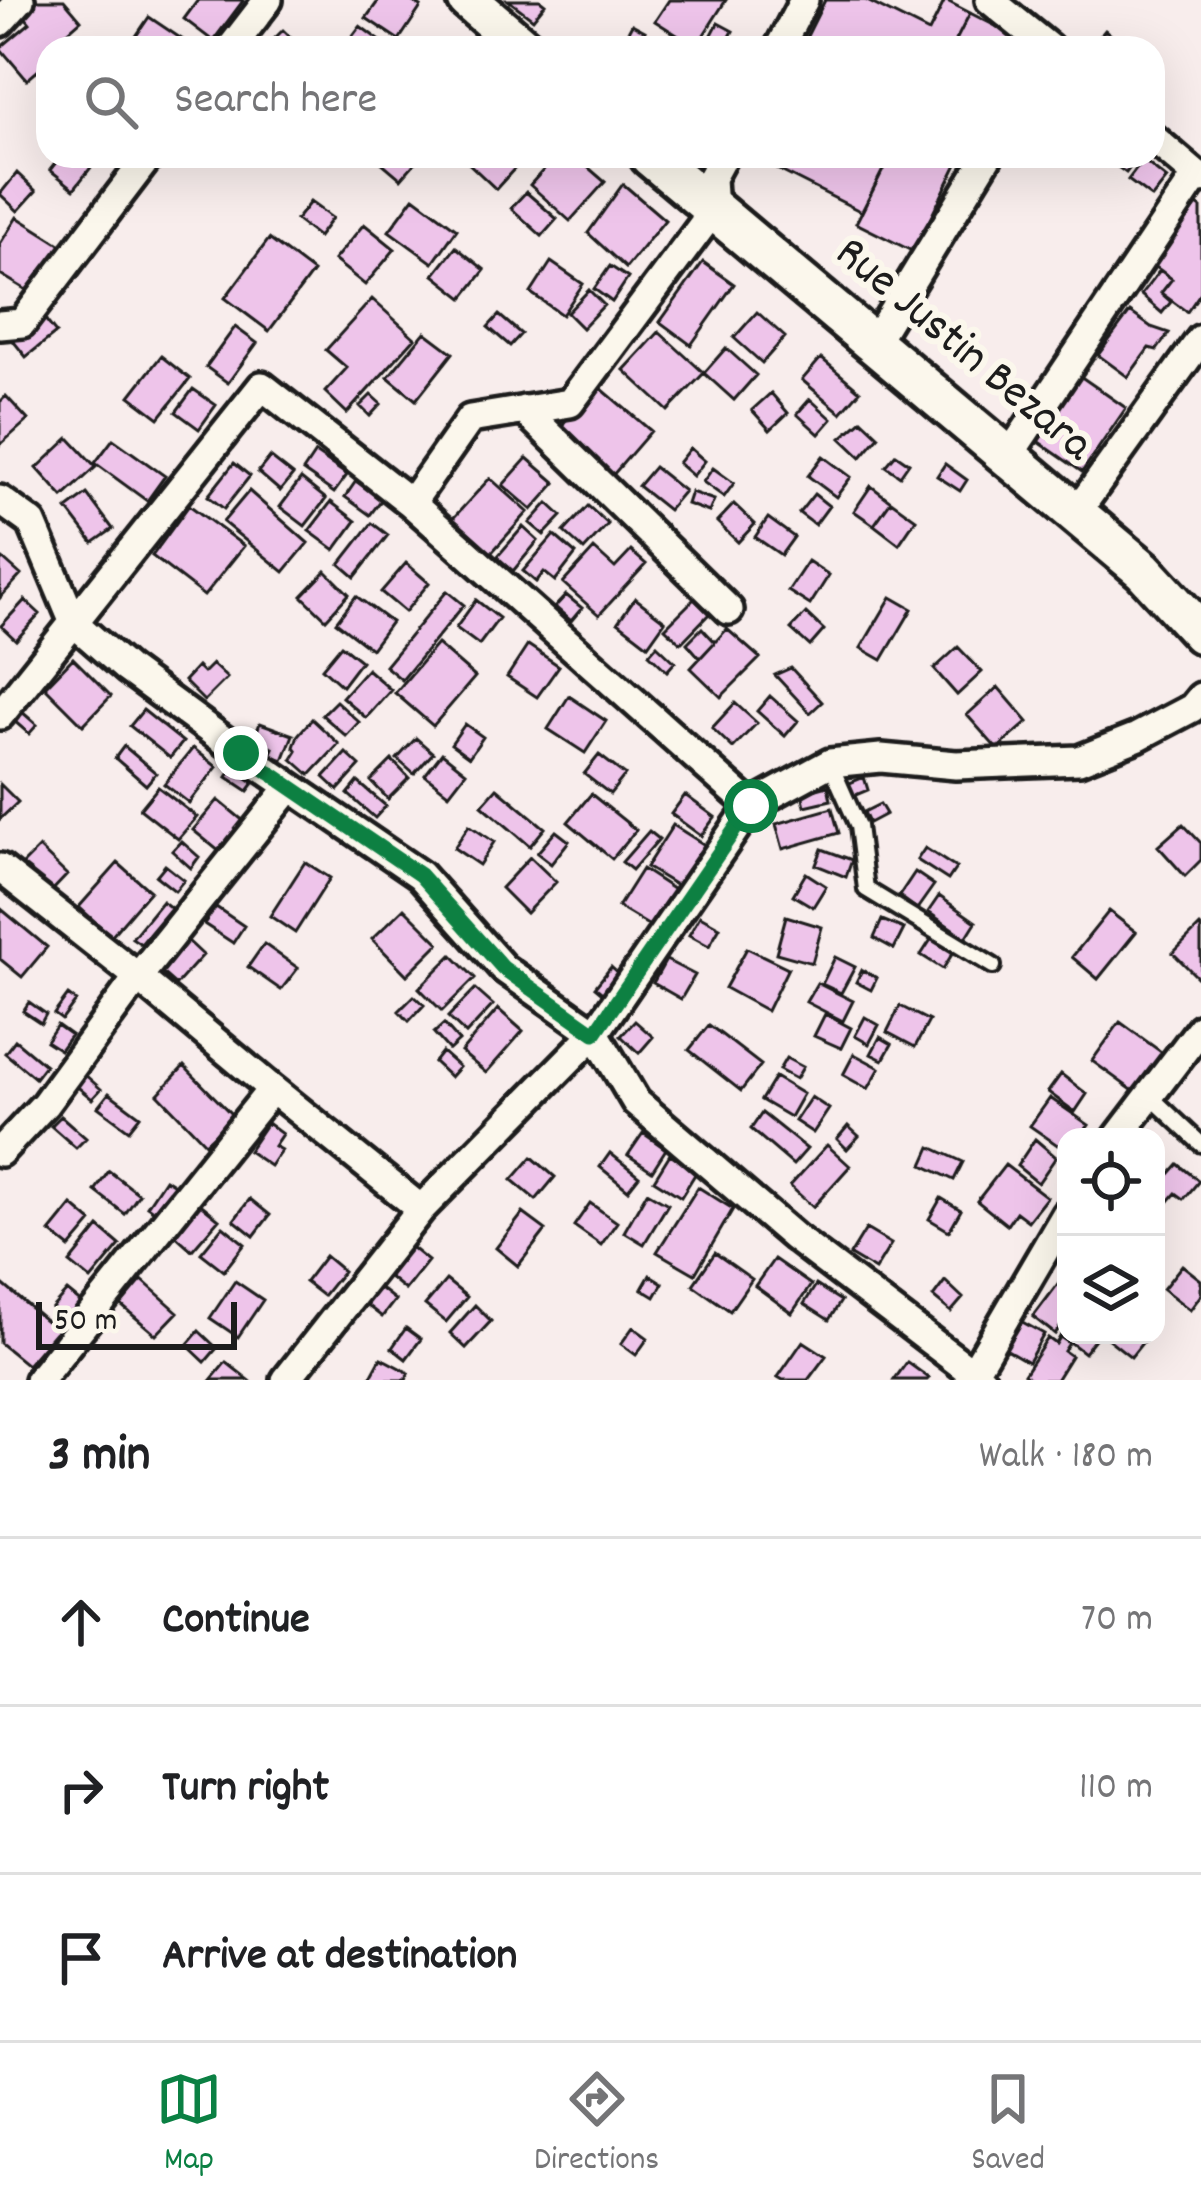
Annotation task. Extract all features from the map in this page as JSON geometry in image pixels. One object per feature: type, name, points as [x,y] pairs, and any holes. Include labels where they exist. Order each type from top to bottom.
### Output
[{"type":"street","points":[[0,22],[20,0]]},
{"type":"street","points":[[240,36],[268,0]]},
{"type":"street","points":[[468,0],[510,36]]},
{"type":"street","points":[[785,36],[804,0]]},
{"type":"street","points":[[990,0],[1034,36]]},
{"type":"street","points":[[1008,457],[1199,177],[1165,147]]},
{"type":"street","points":[[0,325],[22,323],[140,168]]},
{"type":"street","name":"Rue Justin Bezara","points":[[664,168],[1143,569],[1201,633]]},
{"type":"street","points":[[412,502],[470,418],[570,403],[713,211],[711,178],[716,168]]},
{"type":"street","points":[[873,344],[981,168]]},
{"type":"street","points":[[1076,513],[1201,339]]},
{"type":"street","points":[[0,715],[262,386],[412,502],[751,806]]},
{"type":"street","points":[[524,410],[729,610]]},
{"type":"street","points":[[0,500],[32,523],[74,623],[128,669],[290,787],[420,875],[503,968],[595,1033],[636,1102],[794,1237],[974,1378],[1057,1230]]},
{"type":"street","points":[[286,1380],[421,1210],[595,1033],[751,806],[830,763],[881,758],[956,765],[1078,760],[1137,737],[1192,708],[1201,697]]},
{"type":"street","points":[[0,1152],[45,1104],[138,977],[290,787]]},
{"type":"street","points":[[0,868],[421,1210]]},
{"type":"street","points":[[1125,1128],[1201,1028]]},
{"type":"street","points":[[39,1380],[272,1088]]},
{"type":"lane","points":[[830,763],[858,826],[866,889],[993,967]]},
{"type":"lane","points":[[1150,1096],[1201,1144]]},
{"type":"building","points":[[38,0],[64,0],[81,20],[65,36],[36,36],[36,72],[27,80],[0,48],[30,23],[22,13]]},
{"type":"building","points":[[198,0],[243,1],[217,36],[206,36],[184,19]]},
{"type":"building","points":[[379,0],[411,0],[421,7],[402,36],[393,36],[366,18]]},
{"type":"building","points":[[508,0],[540,0],[545,4],[533,19]]},
{"type":"building","points":[[669,0],[726,0],[703,36],[679,36],[655,21]]},
{"type":"building","points":[[825,0],[865,0],[929,32],[945,0],[970,13],[958,36],[807,36]]},
{"type":"building","points":[[970,13],[1015,36],[958,36]]},
{"type":"building","points":[[149,17],[177,36],[136,36]]},
{"type":"building","points":[[718,23],[733,31],[730,36],[711,36]]},
{"type":"building","points":[[632,24],[645,31],[642,36],[626,36]]},
{"type":"building","points":[[360,26],[374,36],[352,36]]},
{"type":"building","points":[[52,168],[91,168],[74,189]]},
{"type":"building","points":[[388,168],[411,168],[401,179]]},
{"type":"building","points":[[474,168],[515,168],[496,189]]},
{"type":"building","points":[[545,168],[589,168],[605,182],[570,221],[530,185]]},
{"type":"building","points":[[775,168],[884,168],[862,212]]},
{"type":"building","points":[[884,168],[955,168],[914,252],[856,223]]},
{"type":"building","points":[[1137,168],[1153,168],[1167,179],[1152,198],[1128,180]]},
{"type":"building","points":[[17,173],[36,191],[18,211],[0,194]]},
{"type":"building","points":[[623,184],[665,220],[626,268],[588,233]]},
{"type":"building","points":[[526,192],[557,219],[542,236],[511,208]]},
{"type":"building","points":[[414,197],[457,229],[433,263],[389,231]]},
{"type":"building","points":[[310,202],[332,218],[318,237],[296,220]]},
{"type":"building","points":[[1197,205],[1201,208],[1201,292],[1187,312],[1161,293],[1172,279],[1153,265]]},
{"type":"building","points":[[17,217],[63,246],[33,294],[0,274],[0,244]]},
{"type":"building","points":[[364,224],[395,249],[365,285],[334,260]]},
{"type":"building","points":[[269,239],[313,272],[269,331],[225,298]]},
{"type":"building","points":[[456,247],[485,270],[463,298],[434,275]]},
{"type":"building","points":[[551,262],[583,284],[562,315],[531,293]]},
{"type":"building","points":[[703,262],[734,284],[691,345],[660,322]]},
{"type":"building","points":[[610,266],[628,278],[612,302],[594,289]]},
{"type":"building","points":[[1160,270],[1172,279],[1161,293],[1171,302],[1162,313],[1141,295]]},
{"type":"building","points":[[589,290],[604,305],[582,328],[567,313]]},
{"type":"building","points":[[372,299],[415,338],[347,413],[325,392],[347,368],[326,350]]},
{"type":"building","points":[[757,312],[785,337],[762,363],[734,338]]},
{"type":"building","points":[[1130,312],[1169,333],[1157,350],[1149,348],[1128,377],[1098,355]]},
{"type":"building","points":[[40,313],[56,333],[26,357],[10,337]]},
{"type":"building","points":[[499,315],[521,334],[510,346],[488,327]]},
{"type":"building","points":[[235,327],[257,343],[228,383],[206,367]]},
{"type":"building","points":[[425,332],[453,353],[416,400],[388,377]]},
{"type":"building","points":[[659,332],[704,373],[668,411],[624,370]]},
{"type":"building","points":[[726,348],[756,375],[734,400],[704,373]]},
{"type":"building","points":[[161,356],[190,379],[159,418],[130,396]]},
{"type":"building","points":[[821,358],[860,391],[841,413],[802,380]]},
{"type":"building","points":[[1080,376],[1126,408],[1082,472],[1036,440]]},
{"type":"building","points":[[596,384],[651,431],[612,476],[558,430]]},
{"type":"building","points":[[193,389],[216,405],[199,429],[176,412]]},
{"type":"building","points":[[771,393],[788,413],[770,430],[752,410]]},
{"type":"building","points":[[371,395],[381,404],[370,416],[360,406]]},
{"type":"building","points":[[6,396],[28,420],[0,445],[0,402]]},
{"type":"building","points":[[810,399],[832,419],[819,434],[797,414]]},
{"type":"building","points":[[862,420],[879,436],[861,457],[841,438]]},
{"type":"building","points":[[69,438],[96,467],[63,497],[37,468]]},
{"type":"building","points":[[113,439],[165,476],[147,501],[95,463]]},
{"type":"building","points":[[690,448],[705,461],[693,476],[678,463]]},
{"type":"building","points":[[315,453],[347,475],[334,493],[303,471]]},
{"type":"building","points":[[896,454],[909,463],[900,476],[886,466]]},
{"type":"building","points":[[823,456],[851,477],[836,497],[808,476]]},
{"type":"building","points":[[270,457],[293,475],[280,491],[258,472]]},
{"type":"building","points":[[527,458],[556,483],[532,510],[503,485]]},
{"type":"building","points":[[234,463],[250,476],[224,509],[208,496]]},
{"type":"building","points":[[945,464],[967,480],[960,491],[937,476]]},
{"type":"building","points":[[654,467],[684,491],[668,510],[638,486]]},
{"type":"building","points":[[713,468],[734,483],[724,497],[703,482]]},
{"type":"building","points":[[490,478],[528,512],[483,562],[445,527]]},
{"type":"building","points":[[301,479],[326,499],[305,526],[280,507]]},
{"type":"building","points":[[356,481],[382,499],[370,515],[345,497]]},
{"type":"building","points":[[871,486],[891,501],[874,525],[854,511]]},
{"type":"building","points":[[249,491],[308,543],[284,572],[223,522]]},
{"type":"building","points":[[691,492],[714,500],[709,512],[687,504]]},
{"type":"building","points":[[87,494],[113,529],[93,543],[67,509]]},
{"type":"building","points":[[814,494],[829,506],[815,525],[799,513]]},
{"type":"building","points":[[891,501],[916,519],[899,544],[874,525]]},
{"type":"building","points":[[331,502],[356,521],[335,550],[309,531]]},
{"type":"building","points":[[548,503],[562,516],[544,535],[530,523]]},
{"type":"building","points":[[734,504],[755,524],[738,542],[717,522]]},
{"type":"building","points":[[189,505],[244,546],[204,596],[152,556]]},
{"type":"building","points":[[588,506],[608,524],[584,550],[564,532]]},
{"type":"building","points":[[768,518],[794,537],[781,555],[755,537]]},
{"type":"building","points":[[372,523],[388,535],[355,577],[340,564]]},
{"type":"building","points":[[523,527],[538,541],[513,571],[497,557]]},
{"type":"building","points":[[554,535],[576,554],[555,581],[544,572],[536,582],[523,571]]},
{"type":"building","points":[[594,549],[615,568],[631,551],[646,564],[599,615],[563,583]]},
{"type":"building","points":[[3,559],[21,575],[0,598],[0,562]]},
{"type":"building","points":[[808,561],[829,575],[810,605],[788,591]]},
{"type":"building","points":[[406,563],[429,583],[405,612],[381,592]]},
{"type":"building","points":[[326,571],[349,594],[326,619],[302,596]]},
{"type":"building","points":[[447,591],[464,605],[402,680],[385,666]]},
{"type":"building","points":[[566,595],[582,608],[571,621],[555,607]]},
{"type":"building","points":[[356,596],[391,622],[371,649],[336,622]]},
{"type":"building","points":[[891,597],[912,609],[882,660],[861,648]]},
{"type":"building","points":[[635,598],[665,621],[648,645],[618,622]]},
{"type":"building","points":[[694,599],[709,614],[681,643],[665,628]]},
{"type":"building","points":[[25,600],[40,614],[16,640],[1,626]]},
{"type":"building","points":[[476,600],[499,618],[479,645],[456,628]]},
{"type":"building","points":[[806,613],[824,630],[810,646],[791,629]]},
{"type":"building","points":[[702,628],[715,642],[700,658],[687,643]]},
{"type":"building","points":[[727,629],[760,658],[721,697],[691,668]]},
{"type":"building","points":[[437,644],[475,677],[433,726],[395,693]]},
{"type":"building","points":[[341,645],[361,661],[342,686],[322,668]]},
{"type":"building","points":[[528,645],[559,666],[537,697],[507,677]]},
{"type":"building","points":[[657,645],[675,662],[667,671],[649,654]]},
{"type":"building","points":[[958,647],[982,672],[957,695],[934,669]]},
{"type":"building","points":[[73,658],[111,696],[83,725],[45,687]]},
{"type":"building","points":[[212,664],[227,678],[204,701],[184,681],[197,667],[203,673]]},
{"type":"building","points":[[791,668],[822,702],[810,713],[775,675]]},
{"type":"building","points":[[367,669],[391,690],[366,718],[342,697]]},
{"type":"building","points":[[998,687],[1028,722],[997,749],[967,715]]},
{"type":"building","points":[[569,696],[606,721],[585,753],[548,729]]},
{"type":"building","points":[[770,696],[798,721],[785,736],[757,711]]},
{"type":"building","points":[[336,701],[359,722],[346,736],[322,715]]},
{"type":"building","points":[[735,703],[757,723],[733,748],[712,728]]},
{"type":"building","points":[[143,710],[183,742],[170,758],[130,726]]},
{"type":"building","points":[[21,711],[37,725],[29,734],[13,720]]},
{"type":"building","points":[[312,719],[339,744],[310,775],[292,759],[298,735]]},
{"type":"building","points":[[260,723],[293,735],[283,760],[270,755],[273,748],[260,743],[257,749],[251,747]]},
{"type":"building","points":[[465,724],[483,737],[469,757],[451,744]]},
{"type":"building","points":[[416,738],[433,753],[414,774],[397,759]]},
{"type":"building","points":[[124,746],[156,773],[146,785],[115,758]]},
{"type":"building","points":[[193,748],[217,767],[189,803],[164,784]]},
{"type":"building","points":[[346,753],[360,766],[338,790],[324,777]]},
{"type":"building","points":[[442,753],[466,772],[449,794],[425,775]]},
{"type":"building","points":[[599,755],[625,775],[610,794],[584,774]]},
{"type":"building","points":[[392,760],[409,778],[388,799],[371,781]]},
{"type":"building","points":[[233,768],[254,783],[248,791],[227,777]]},
{"type":"building","points":[[864,777],[868,790],[851,797],[847,784]]},
{"type":"building","points":[[358,782],[386,806],[375,818],[348,794]]},
{"type":"building","points":[[0,784],[18,802],[0,819]]},
{"type":"building","points":[[828,786],[831,800],[805,806],[802,793]]},
{"type":"building","points":[[158,787],[197,817],[178,839],[140,809]]},
{"type":"building","points":[[497,788],[545,828],[530,846],[482,805]]},
{"type":"building","points":[[591,794],[636,830],[612,859],[568,822]]},
{"type":"building","points":[[685,795],[715,817],[701,836],[671,814]]},
{"type":"building","points":[[218,800],[251,827],[226,857],[193,830]]},
{"type":"building","points":[[880,804],[886,814],[869,823],[864,812]]},
{"type":"building","points":[[832,808],[839,833],[783,849],[776,824]]},
{"type":"building","points":[[1183,824],[1201,843],[1201,860],[1185,876],[1158,846]]},
{"type":"building","points":[[469,825],[494,842],[479,865],[454,848]]},
{"type":"building","points":[[673,825],[708,847],[682,889],[646,867]]},
{"type":"building","points":[[556,831],[569,841],[551,864],[537,853]]},
{"type":"building","points":[[649,831],[659,839],[632,870],[622,862]]},
{"type":"building","points":[[181,841],[199,857],[191,868],[172,851]]},
{"type":"building","points":[[39,848],[67,875],[49,894],[21,866]]},
{"type":"building","points":[[925,848],[956,868],[948,880],[917,860]]},
{"type":"building","points":[[822,849],[852,860],[846,877],[816,865]]},
{"type":"building","points":[[530,857],[556,882],[526,913],[501,888]]},
{"type":"building","points":[[305,862],[330,878],[295,933],[270,916]]},
{"type":"building","points":[[118,863],[150,891],[111,936],[79,907]]},
{"type":"building","points":[[165,865],[184,880],[175,891],[156,876]]},
{"type":"building","points":[[642,869],[682,895],[658,931],[618,907]]},
{"type":"building","points":[[915,872],[934,885],[917,909],[899,896]]},
{"type":"building","points":[[806,873],[826,886],[813,907],[793,895]]},
{"type":"building","points":[[939,896],[976,922],[966,938],[928,912]]},
{"type":"building","points":[[162,901],[171,908],[141,944],[132,938]]},
{"type":"building","points":[[216,907],[244,926],[233,943],[204,924]]},
{"type":"building","points":[[0,908],[47,947],[22,977],[0,959]]},
{"type":"building","points":[[404,908],[439,943],[407,975],[372,939]]},
{"type":"building","points":[[1109,911],[1136,932],[1098,979],[1072,957]]},
{"type":"building","points":[[700,916],[720,927],[709,946],[689,935]]},
{"type":"building","points":[[786,916],[822,927],[812,963],[776,953]]},
{"type":"building","points":[[882,920],[904,929],[894,949],[874,938]]},
{"type":"building","points":[[1201,927],[1201,981],[1173,953]]},
{"type":"building","points":[[932,938],[954,951],[943,969],[921,955]]},
{"type":"building","points":[[187,940],[203,955],[176,985],[159,970]]},
{"type":"building","points":[[264,944],[298,968],[281,990],[248,967]]},
{"type":"building","points":[[747,948],[788,968],[767,1011],[725,988]]},
{"type":"building","points":[[452,955],[475,978],[442,1011],[419,988]]},
{"type":"building","points":[[835,957],[855,967],[841,993],[822,984]]},
{"type":"building","points":[[666,960],[695,975],[681,999],[653,983]]},
{"type":"building","points":[[611,967],[623,978],[607,997],[595,987]]},
{"type":"building","points":[[862,970],[877,978],[871,990],[856,982]]},
{"type":"building","points":[[817,983],[853,1001],[843,1021],[806,1002]]},
{"type":"building","points":[[475,989],[493,1005],[466,1034],[448,1017]]},
{"type":"building","points":[[68,995],[76,1001],[62,1020],[54,1014]]},
{"type":"building","points":[[414,996],[424,1005],[409,1021],[399,1011]]},
{"type":"building","points":[[29,1002],[46,1014],[41,1023],[23,1011]]},
{"type":"building","points":[[900,1006],[929,1021],[915,1047],[887,1032]]},
{"type":"building","points":[[498,1009],[523,1031],[486,1073],[461,1052]]},
{"type":"building","points":[[825,1014],[851,1028],[841,1048],[814,1036]]},
{"type":"building","points":[[865,1017],[879,1025],[869,1044],[855,1036]]},
{"type":"building","points":[[635,1021],[653,1037],[639,1053],[621,1036]]},
{"type":"building","points":[[1120,1022],[1164,1054],[1136,1093],[1092,1061]]},
{"type":"building","points":[[444,1024],[459,1041],[449,1050],[434,1033]]},
{"type":"building","points":[[57,1025],[71,1035],[60,1050],[46,1041]]},
{"type":"building","points":[[709,1025],[761,1065],[741,1091],[689,1050]]},
{"type":"building","points":[[880,1037],[892,1044],[883,1060],[871,1054]]},
{"type":"building","points":[[15,1040],[45,1065],[35,1078],[5,1053]]},
{"type":"building","points":[[442,1052],[459,1067],[450,1077],[434,1062]]},
{"type":"building","points":[[854,1054],[880,1068],[868,1089],[843,1075]]},
{"type":"building","points":[[786,1058],[803,1067],[796,1079],[779,1070]]},
{"type":"building","points":[[184,1066],[234,1117],[205,1143],[158,1094]]},
{"type":"building","points":[[83,1073],[101,1089],[92,1099],[74,1084]]},
{"type":"building","points":[[1061,1074],[1087,1094],[1075,1112],[1048,1092]]},
{"type":"building","points":[[775,1077],[803,1094],[790,1117],[761,1100]]},
{"type":"building","points":[[109,1093],[140,1116],[129,1130],[98,1107]]},
{"type":"building","points":[[811,1097],[829,1109],[813,1133],[795,1121]]},
{"type":"building","points":[[1050,1098],[1089,1125],[1057,1128],[1057,1145],[1030,1126]]},
{"type":"building","points":[[762,1113],[807,1149],[793,1165],[751,1129]]},
{"type":"building","points":[[61,1116],[86,1138],[76,1148],[51,1126]]},
{"type":"building","points":[[267,1123],[282,1134],[274,1146],[281,1150],[270,1166],[248,1151]]},
{"type":"building","points":[[848,1126],[859,1136],[847,1149],[837,1139]]},
{"type":"building","points":[[643,1133],[666,1149],[652,1171],[628,1155]]},
{"type":"building","points":[[1035,1139],[1056,1157],[1038,1183],[1017,1166]]},
{"type":"building","points":[[827,1145],[850,1166],[813,1207],[790,1186]]},
{"type":"building","points":[[931,1147],[963,1162],[954,1180],[923,1165]]},
{"type":"building","points":[[610,1153],[639,1176],[628,1190],[600,1167]]},
{"type":"building","points":[[670,1154],[697,1171],[681,1197],[654,1180]]},
{"type":"building","points":[[532,1157],[555,1177],[536,1200],[512,1180]]},
{"type":"building","points":[[1178,1164],[1199,1181],[1184,1199],[1176,1193],[1165,1206],[1165,1179]]},
{"type":"building","points":[[1005,1165],[1047,1197],[1028,1221],[1016,1212],[1007,1225],[977,1201]]},
{"type":"building","points":[[109,1171],[139,1194],[125,1214],[95,1191]]},
{"type":"building","points":[[165,1179],[179,1188],[160,1215],[147,1206]]},
{"type":"building","points":[[698,1187],[733,1209],[695,1274],[657,1252]]},
{"type":"building","points":[[647,1192],[668,1204],[644,1244],[624,1232]]},
{"type":"building","points":[[941,1198],[961,1210],[949,1231],[929,1219]]},
{"type":"building","points":[[250,1199],[270,1215],[254,1236],[234,1220]]},
{"type":"building","points":[[198,1202],[219,1219],[192,1250],[173,1233]]},
{"type":"building","points":[[590,1203],[617,1222],[601,1245],[574,1226]]},
{"type":"building","points":[[72,1205],[92,1222],[70,1248],[50,1232]]},
{"type":"building","points":[[523,1213],[546,1230],[518,1266],[496,1248]]},
{"type":"building","points":[[223,1226],[245,1244],[224,1271],[201,1253]]},
{"type":"building","points":[[99,1227],[120,1245],[91,1280],[70,1263]]},
{"type":"building","points":[[866,1229],[891,1244],[875,1270],[850,1255]]},
{"type":"building","points":[[406,1243],[428,1261],[405,1290],[383,1272]]},
{"type":"building","points":[[715,1253],[752,1279],[730,1311],[693,1285]]},
{"type":"building","points":[[325,1256],[343,1271],[323,1296],[305,1282]]},
{"type":"building","points":[[774,1259],[811,1285],[792,1313],[755,1286]]},
{"type":"building","points":[[1182,1265],[1201,1280],[1201,1295],[1190,1310],[1165,1286]]},
{"type":"building","points":[[650,1275],[663,1283],[655,1297],[642,1289]]},
{"type":"building","points":[[142,1280],[178,1312],[156,1335],[121,1305]]},
{"type":"building","points":[[446,1280],[467,1297],[446,1322],[425,1305]]},
{"type":"building","points":[[235,1281],[263,1300],[238,1337],[210,1318]]},
{"type":"building","points":[[945,1281],[963,1298],[951,1312],[933,1297]]},
{"type":"building","points":[[0,1282],[57,1330],[27,1365],[0,1343]]},
{"type":"building","points":[[816,1285],[841,1301],[829,1320],[804,1304]]},
{"type":"building","points":[[1057,1285],[1055,1334],[1033,1317]]},
{"type":"building","points":[[377,1286],[395,1300],[382,1317],[364,1303]]},
{"type":"building","points":[[67,1291],[83,1304],[67,1322],[52,1308]]},
{"type":"building","points":[[475,1305],[491,1321],[466,1348],[450,1333]]},
{"type":"building","points":[[1017,1319],[1044,1334],[1028,1362],[1002,1347]]},
{"type":"building","points":[[633,1327],[648,1338],[636,1355],[621,1344]]},
{"type":"building","points":[[406,1328],[421,1339],[406,1359],[392,1348]]},
{"type":"building","points":[[199,1331],[217,1348],[205,1362],[187,1345]]},
{"type":"building","points":[[1048,1338],[1068,1344],[1064,1351],[1071,1356],[1056,1380],[1032,1380],[1024,1374]]},
{"type":"building","points":[[803,1341],[826,1356],[808,1380],[778,1377]]},
{"type":"building","points":[[1115,1344],[1141,1344],[1131,1357]]},
{"type":"building","points":[[381,1358],[409,1373],[406,1380],[369,1380]]},
{"type":"building","points":[[226,1362],[249,1380],[211,1380]]},
{"type":"building","points":[[907,1362],[929,1378],[894,1380]]},
{"type":"route","points":[[241,753],[420,875],[503,968],[595,1033],[751,806]]}]
